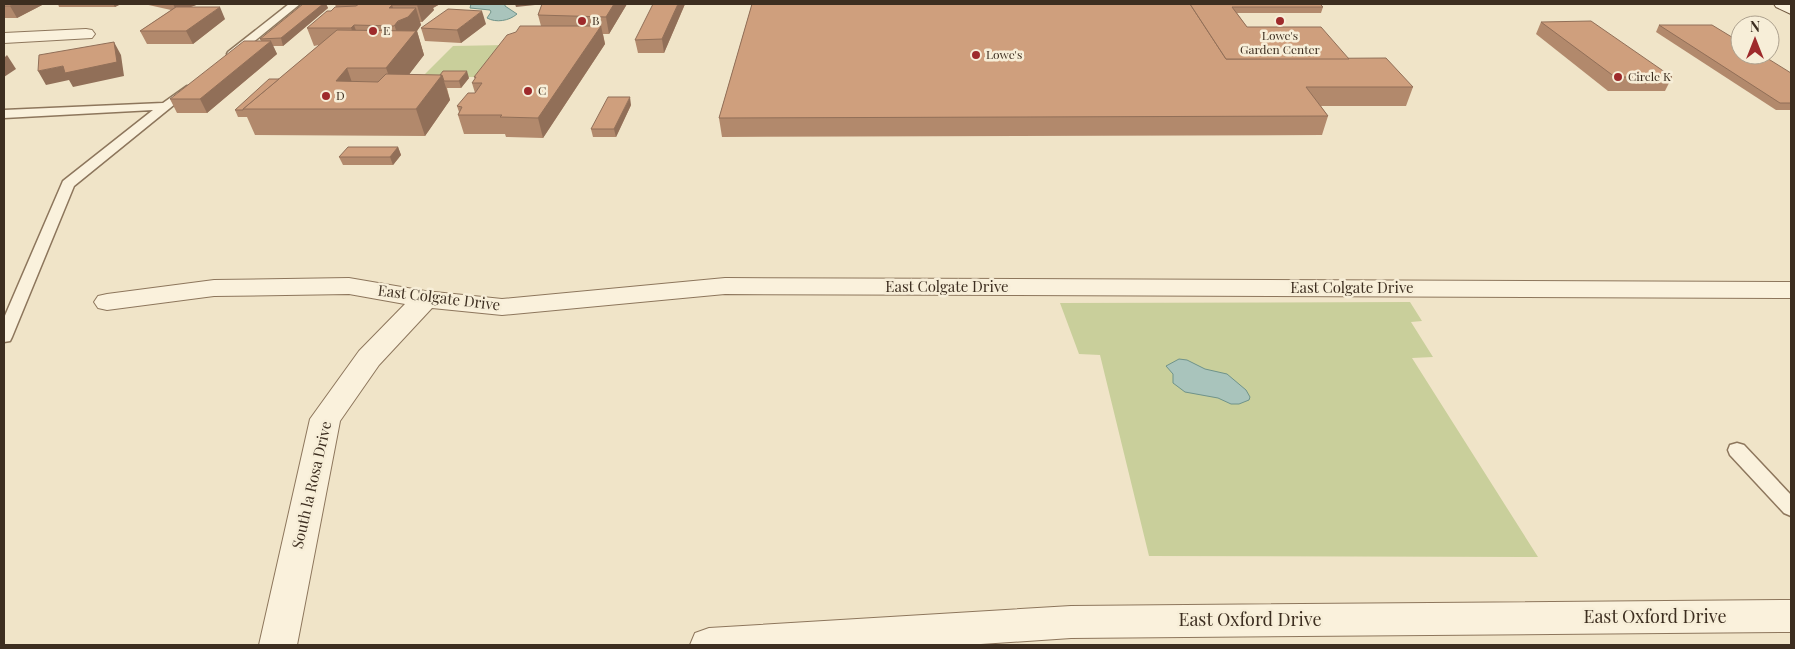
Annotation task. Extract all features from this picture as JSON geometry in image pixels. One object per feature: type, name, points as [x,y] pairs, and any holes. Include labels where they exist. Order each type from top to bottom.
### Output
[{"type":"street","points":[[1782,4],[1791,9]]},
{"type":"street","points":[[4,38],[86,34]]},
{"type":"street","name":"East Colgate Drive","points":[[106,302],[214,288],[349,286],[425,299],[502,307],[597,296],[725,286],[1791,290]]},
{"type":"street","name":"South la Rosa Drive","points":[[278,645],[324,419],[369,358],[425,299]]},
{"type":"street","name":"East Oxford Drive","points":[[709,645],[1071,622],[1791,616]]},
{"type":"lane","points":[[219,64],[295,4]]},
{"type":"lane","points":[[4,337],[68,184],[196,82]]},
{"type":"lane","points":[[4,114],[166,106]]},
{"type":"lane","points":[[1737,450],[1791,508]]},
{"type":"green space","points":[[505,45],[482,77],[422,77],[453,46]]},
{"type":"green space","points":[[1410,302],[1422,321],[1411,322],[1433,357],[1412,358],[1538,557],[1149,556],[1100,355],[1079,354],[1060,303]]},
{"type":"water","points":[[471,4],[505,4],[505,6],[517,14],[506,20],[498,21],[487,18],[491,12],[490,10],[470,8]]},
{"type":"water","points":[[1179,359],[1187,360],[1205,369],[1227,374],[1246,390],[1250,397],[1249,400],[1239,404],[1231,404],[1218,398],[1185,392],[1173,383],[1173,374],[1166,366]]},
{"type":"building","points":[[4,4],[14,4],[4,6]]},
{"type":"building","points":[[303,4],[323,4],[281,38],[260,39]]},
{"type":"building","points":[[359,4],[418,4],[392,5],[389,8],[416,8],[408,17],[398,21],[394,26],[354,25],[351,28],[307,28],[327,11],[331,11],[335,7],[356,6]]},
{"type":"building","points":[[542,4],[614,4],[606,17],[538,15]]},
{"type":"building","points":[[653,4],[678,4],[662,39],[635,40]]},
{"type":"building","name":"Lowe's","points":[[752,4],[1190,4],[1226,59],[1386,58],[1413,87],[1306,87],[1328,116],[719,118]]},
{"type":"building","points":[[1190,4],[1320,4],[1323,7],[1232,7],[1247,27],[1321,27],[1349,59],[1226,59]]},
{"type":"building","points":[[176,7],[220,7],[186,31],[140,31]]},
{"type":"building","points":[[448,9],[482,11],[457,30],[421,28]]},
{"type":"building","points":[[1591,21],[1672,77],[1615,77],[1541,22]]},
{"type":"building","name":"Circle K","points":[[1659,25],[1712,25],[1730,36],[1730,65],[1778,65],[1791,73],[1791,103],[1780,103]]},
{"type":"building","name":"C","points":[[520,26],[601,26],[538,118],[500,117],[502,115],[458,115],[462,107],[457,106],[468,93],[475,93],[482,83],[472,83],[476,77],[474,77],[507,35],[516,32]]},
{"type":"building","points":[[337,30],[416,31],[386,68],[347,68],[336,81],[378,82],[386,74],[442,75],[416,109],[243,109]]},
{"type":"building","points":[[244,41],[271,41],[200,99],[170,99]]},
{"type":"building","points":[[114,42],[117,62],[65,73],[63,66],[38,71],[39,55]]},
{"type":"building","points":[[443,71],[467,71],[459,81],[444,81],[442,75],[440,75]]},
{"type":"building","points":[[269,79],[279,79],[243,110],[235,110]]},
{"type":"building","points":[[608,97],[630,97],[614,129],[591,129]]},
{"type":"building","points":[[348,147],[398,147],[390,157],[339,157]]},
{"type":"place","name":"B","points":[[582,21]]},
{"type":"place","name":"Lowe's Garden Center","points":[[1280,21]]},
{"type":"place","name":"E","points":[[373,31]]},
{"type":"place","name":"Lowe's","points":[[976,55]]},
{"type":"place","name":"Circle K","points":[[1618,77]]},
{"type":"place","name":"C","points":[[528,91]]},
{"type":"place","name":"D","points":[[326,96]]}]
